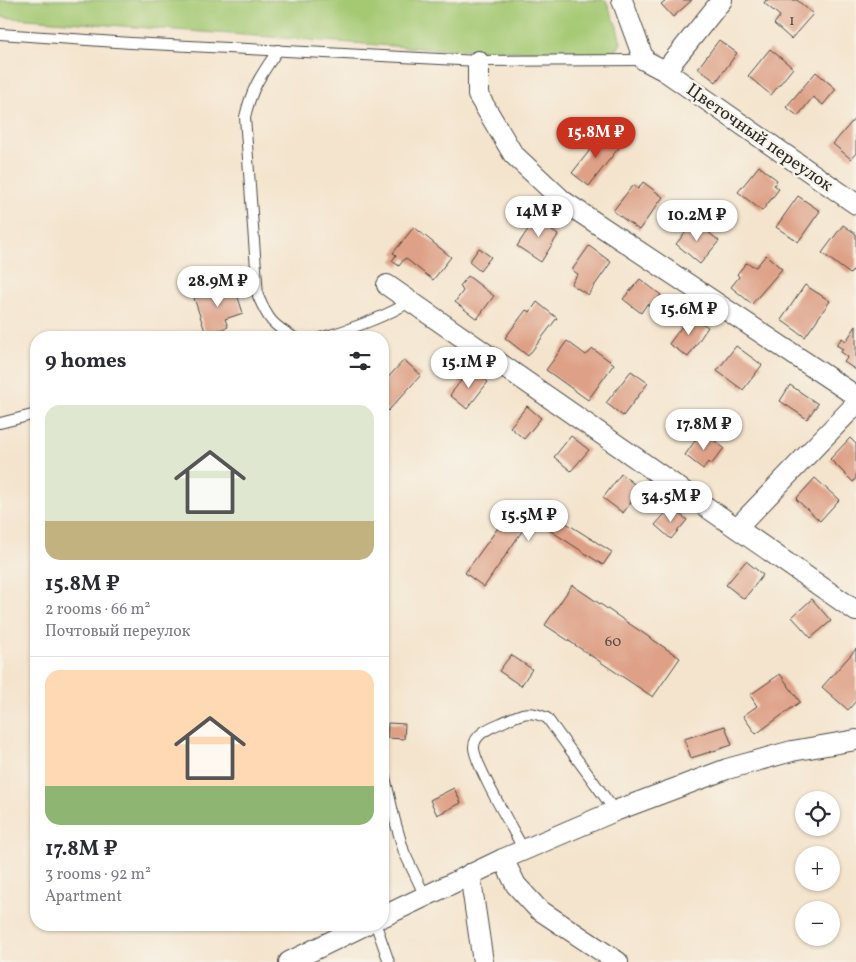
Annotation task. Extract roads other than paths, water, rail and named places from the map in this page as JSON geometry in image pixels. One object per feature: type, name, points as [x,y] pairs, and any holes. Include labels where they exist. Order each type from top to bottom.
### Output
[{"type":"street","points":[[622,0],[644,60]]},
{"type":"street","points":[[665,71],[722,0]]},
{"type":"street","name":"Цветочный переулок","points":[[644,60],[665,71],[856,204]]},
{"type":"street","points":[[478,61],[478,95],[513,154],[563,201],[856,396]]},
{"type":"street","points":[[387,285],[856,611]]},
{"type":"street","points":[[737,528],[856,404]]},
{"type":"street","points":[[389,914],[503,859],[615,811],[727,769],[792,751],[856,740]]},
{"type":"street","points":[[503,859],[516,885],[538,909],[618,962]]},
{"type":"street","points":[[470,874],[483,962]]},
{"type":"street","points":[[288,962],[353,931]]},
{"type":"lane","points":[[0,34],[478,61],[644,60]]},
{"type":"lane","points":[[278,50],[257,81],[250,96],[245,117],[258,296],[267,318],[283,331]]},
{"type":"lane","points":[[353,331],[400,308],[410,300]]},
{"type":"lane","points":[[0,423],[30,416]]},
{"type":"lane","points":[[524,850],[480,768],[474,748],[477,737],[491,727],[525,712],[537,713],[547,718],[615,811]]},
{"type":"lane","points":[[389,795],[404,852],[426,896]]},
{"type":"lane","points":[[378,931],[389,962]]}]
